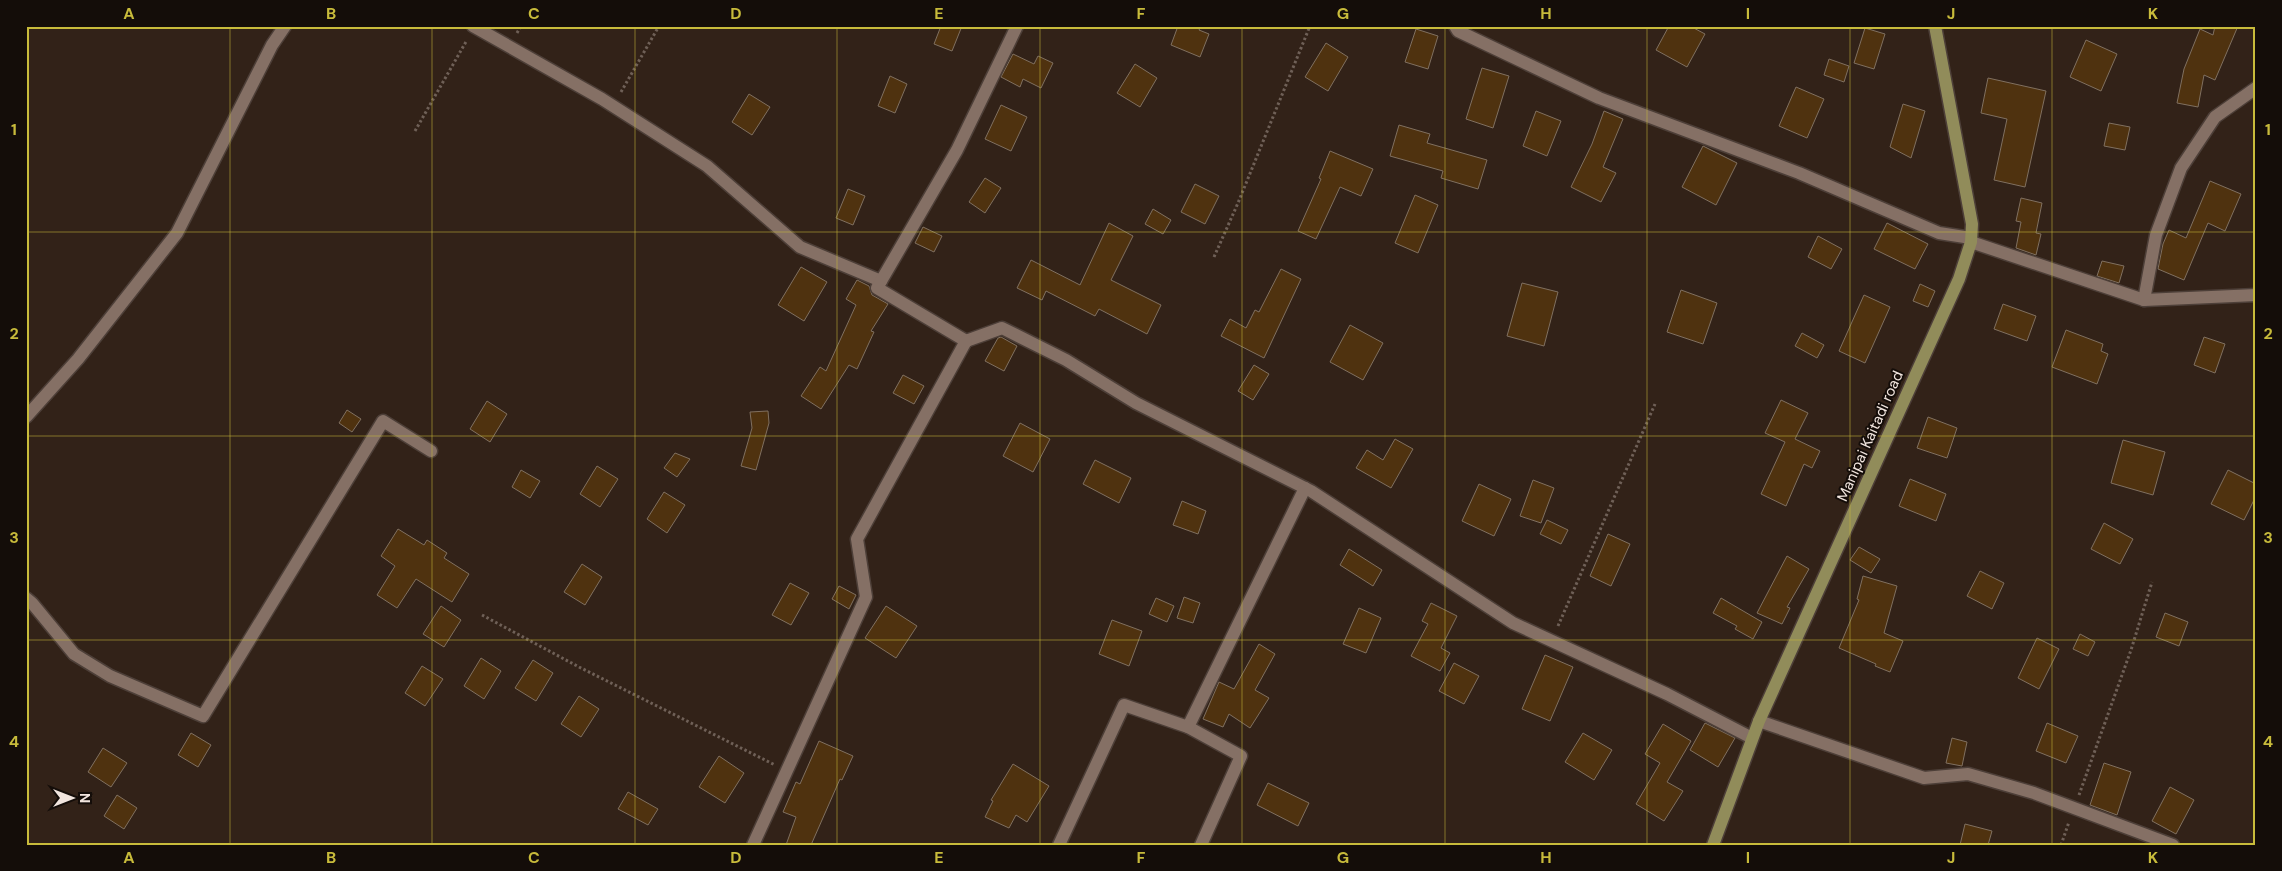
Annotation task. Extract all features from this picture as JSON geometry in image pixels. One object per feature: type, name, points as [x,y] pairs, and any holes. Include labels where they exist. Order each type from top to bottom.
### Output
[{"type":"main road","name":"Manipai Kaitadi road","points":[[1713,845],[1758,721],[1954,288],[1971,240],[1972,224],[1934,26]]},
{"type":"street","points":[[26,417],[78,359],[177,232],[272,45],[285,26]]},
{"type":"street","points":[[966,341],[877,288],[957,150],[1017,26]]},
{"type":"street","points":[[1455,26],[1458,31],[1599,98],[1799,173],[1939,232],[1971,240],[2144,300],[2256,296]]},
{"type":"street","points":[[474,27],[613,106],[707,166],[800,247],[881,281]]},
{"type":"street","points":[[2144,300],[2156,235],[2181,168],[2215,117],[2256,88]]},
{"type":"street","points":[[752,845],[866,597],[857,538],[966,341],[1002,328],[1066,360],[1136,403],[1304,488],[1513,623],[1667,694],[1752,738]]},
{"type":"street","points":[[26,598],[32,602],[74,654],[110,676],[203,716],[384,421],[431,451]]},
{"type":"street","points":[[1188,726],[1304,488]]},
{"type":"street","points":[[1059,845],[1124,705],[1188,726],[1241,756],[1201,845]]},
{"type":"street","points":[[1758,721],[1924,778],[1968,774],[2034,793],[2174,845]]},
{"type":"path","points":[[613,106],[658,26]]},
{"type":"path","points":[[1214,256],[1238,203],[1310,26]]},
{"type":"path","points":[[415,131],[474,27]]},
{"type":"path","points":[[1552,641],[1655,404]]},
{"type":"path","points":[[2061,845],[2152,582]]},
{"type":"path","points":[[482,616],[786,771]]},
{"type":"building","points":[[941,26],[962,26],[952,51],[934,44]]},
{"type":"building","points":[[1178,26],[1201,26],[1199,30],[1209,34],[1200,57],[1171,45]]},
{"type":"building","points":[[1669,26],[1690,26],[1705,34],[1687,67],[1656,50]]},
{"type":"building","points":[[2215,26],[2238,26],[2215,80],[2204,75],[2198,107],[2177,103],[2184,69],[2200,29],[2213,35]]},
{"type":"building","points":[[1865,28],[1885,34],[1874,69],[1854,63]]},
{"type":"building","points":[[1416,29],[1438,36],[1428,69],[1405,62]]},
{"type":"building","points":[[2086,40],[2117,54],[2101,91],[2070,77]]},
{"type":"building","points":[[1326,43],[1348,57],[1328,91],[1305,77]]},
{"type":"building","points":[[1013,54],[1034,64],[1038,56],[1053,63],[1041,88],[1023,79],[1020,87],[1001,77]]},
{"type":"building","points":[[1829,59],[1849,66],[1844,82],[1824,75]]},
{"type":"building","points":[[1135,64],[1157,78],[1140,107],[1117,93]]},
{"type":"building","points":[[1482,68],[1509,76],[1493,128],[1466,119]]},
{"type":"building","points":[[890,76],[907,84],[895,113],[878,106]]},
{"type":"building","points":[[1988,78],[2046,91],[2025,187],[1994,180],[2007,119],[1981,113]]},
{"type":"building","points":[[1796,87],[1824,99],[1807,138],[1779,126]]},
{"type":"building","points":[[749,94],[770,107],[752,135],[732,122]]},
{"type":"building","points":[[1903,104],[1925,111],[1911,158],[1890,147]]},
{"type":"building","points":[[1001,105],[1027,117],[1011,151],[985,139]]},
{"type":"building","points":[[1536,111],[1561,121],[1547,156],[1523,146]]},
{"type":"building","points":[[1604,111],[1623,119],[1603,167],[1616,173],[1601,202],[1571,187],[1592,144]]},
{"type":"building","points":[[2109,123],[2130,127],[2125,150],[2104,146]]},
{"type":"building","points":[[1399,125],[1430,134],[1427,143],[1487,160],[1478,189],[1441,178],[1443,171],[1390,156]]},
{"type":"building","points":[[1703,146],[1737,163],[1716,205],[1682,187]]},
{"type":"building","points":[[1330,151],[1373,169],[1361,196],[1340,187],[1316,239],[1298,231],[1321,179],[1319,178]]},
{"type":"building","points":[[985,178],[1001,188],[985,213],[969,202]]},
{"type":"building","points":[[2210,181],[2241,194],[2225,231],[2208,223],[2184,280],[2158,269],[2163,244],[2169,230],[2186,238]]},
{"type":"building","points":[[1195,184],[1219,196],[1205,224],[1181,212]]},
{"type":"building","points":[[848,189],[865,196],[853,225],[836,218]]},
{"type":"building","points":[[1415,195],[1438,205],[1418,253],[1395,243]]},
{"type":"building","points":[[2021,198],[2042,203],[2036,233],[2041,234],[2036,255],[2016,248],[2021,222],[2016,221]]},
{"type":"building","points":[[1153,209],[1171,220],[1163,234],[1145,224]]},
{"type":"building","points":[[1109,223],[1133,236],[1111,280],[1161,305],[1147,334],[1099,309],[1095,316],[1046,291],[1042,300],[1017,288],[1031,260],[1080,285]]},
{"type":"building","points":[[1887,223],[1928,244],[1915,269],[1874,249]]},
{"type":"building","points":[[923,227],[942,236],[934,252],[915,243]]},
{"type":"building","points":[[1818,236],[1842,249],[1831,269],[1808,257]]},
{"type":"building","points":[[2102,261],[2124,266],[2119,283],[2097,276]]},
{"type":"building","points":[[801,267],[827,282],[804,321],[778,305]]},
{"type":"building","points":[[1281,269],[1301,279],[1264,358],[1221,336],[1230,319],[1246,328],[1255,310],[1259,312]]},
{"type":"building","points":[[857,280],[869,286],[872,295],[888,304],[871,331],[874,332],[857,369],[849,365],[821,409],[801,396],[820,367],[826,371],[856,305],[846,299]]},
{"type":"building","points":[[1522,283],[1558,292],[1544,346],[1507,336]]},
{"type":"building","points":[[1920,284],[1935,291],[1928,307],[1913,301]]},
{"type":"building","points":[[1681,290],[1717,303],[1703,344],[1667,332]]},
{"type":"building","points":[[1864,295],[1890,307],[1865,363],[1839,351]]},
{"type":"building","points":[[2003,304],[2036,316],[2027,341],[1994,329]]},
{"type":"building","points":[[1350,325],[1383,343],[1363,380],[1330,362]]},
{"type":"building","points":[[2066,330],[2103,344],[2101,351],[2108,354],[2097,384],[2052,367]]},
{"type":"building","points":[[1802,333],[1824,345],[1817,358],[1795,346]]},
{"type":"building","points":[[1001,337],[1017,346],[1004,371],[985,361],[998,338]]},
{"type":"building","points":[[2204,337],[2225,344],[2215,373],[2194,365]]},
{"type":"building","points":[[1254,365],[1269,374],[1253,400],[1238,391]]},
{"type":"building","points":[[903,375],[924,386],[914,404],[893,393]]},
{"type":"building","points":[[1781,400],[1808,413],[1795,439],[1820,451],[1812,468],[1804,464],[1786,506],[1761,494],[1785,442],[1765,433]]},
{"type":"building","points":[[487,401],[507,414],[490,442],[470,429]]},
{"type":"building","points":[[347,410],[361,419],[352,432],[339,423]]},
{"type":"building","points":[[768,411],[769,423],[756,470],[741,466],[752,428],[750,412]]},
{"type":"building","points":[[1928,417],[1957,428],[1947,458],[1917,448]]},
{"type":"building","points":[[1020,423],[1050,439],[1033,472],[1003,456]]},
{"type":"building","points":[[1395,439],[1413,449],[1391,488],[1356,468],[1367,450],[1383,460]]},
{"type":"building","points":[[2123,440],[2165,452],[2153,495],[2111,483]]},
{"type":"building","points":[[675,453],[690,459],[677,477],[664,468]]},
{"type":"building","points":[[1095,460],[1131,478],[1119,503],[1083,484]]},
{"type":"building","points":[[597,466],[618,479],[600,507],[580,494]]},
{"type":"building","points":[[521,470],[540,481],[530,498],[512,487]]},
{"type":"building","points":[[2228,470],[2256,484],[2256,496],[2244,520],[2211,504]]},
{"type":"building","points":[[1910,479],[1946,494],[1936,521],[1899,506]]},
{"type":"building","points":[[1533,480],[1554,488],[1541,523],[1520,516]]},
{"type":"building","points":[[1479,484],[1511,499],[1494,536],[1462,521]]},
{"type":"building","points":[[664,492],[685,505],[667,533],[647,519]]},
{"type":"building","points":[[1182,501],[1206,511],[1198,534],[1173,525]]},
{"type":"building","points":[[1547,520],[1568,530],[1561,544],[1540,534]]},
{"type":"building","points":[[2104,523],[2133,539],[2120,564],[2091,549]]},
{"type":"building","points":[[398,529],[424,545],[427,540],[447,553],[444,558],[469,574],[452,602],[416,579],[397,608],[377,595],[395,566],[381,556]]},
{"type":"building","points":[[1608,534],[1630,544],[1611,586],[1590,576]]},
{"type":"building","points":[[1859,547],[1880,559],[1871,573],[1850,560]]},
{"type":"building","points":[[1349,549],[1382,570],[1373,586],[1340,565]]},
{"type":"building","points":[[1787,556],[1809,569],[1787,607],[1790,608],[1782,624],[1757,613]]},
{"type":"building","points":[[582,564],[602,577],[585,605],[564,592]]},
{"type":"building","points":[[1980,571],[2004,583],[1992,609],[1967,596]]},
{"type":"building","points":[[1863,576],[1897,586],[1884,633],[1903,641],[1890,672],[1839,648],[1859,600],[1857,599]]},
{"type":"building","points":[[790,583],[809,593],[791,625],[772,615]]},
{"type":"building","points":[[839,586],[856,595],[849,609],[832,599]]},
{"type":"building","points":[[1184,597],[1200,603],[1193,623],[1177,618]]},
{"type":"building","points":[[1156,598],[1174,606],[1167,622],[1149,614]]},
{"type":"building","points":[[1721,598],[1762,622],[1753,639],[1735,629],[1737,626],[1713,613]]},
{"type":"building","points":[[1431,603],[1457,616],[1441,648],[1450,653],[1440,671],[1411,656],[1428,624],[1422,621]]},
{"type":"building","points":[[441,606],[461,620],[444,647],[423,634]]},
{"type":"building","points":[[886,606],[917,626],[896,658],[865,638]]},
{"type":"building","points":[[1359,608],[1381,618],[1366,653],[1343,644]]},
{"type":"building","points":[[2165,613],[2188,622],[2179,646],[2156,637]]},
{"type":"building","points":[[1112,620],[1142,631],[1129,666],[1099,654]]},
{"type":"building","points":[[2080,634],[2095,642],[2088,656],[2073,649]]},
{"type":"building","points":[[2037,638],[2059,649],[2039,689],[2018,678]]},
{"type":"building","points":[[1259,644],[1275,654],[1255,690],[1269,698],[1250,728],[1229,714],[1223,727],[1203,719],[1219,682],[1234,689]]},
{"type":"building","points":[[1545,655],[1573,667],[1550,721],[1522,709]]},
{"type":"building","points":[[481,658],[501,671],[484,699],[464,686]]},
{"type":"building","points":[[533,660],[553,673],[536,701],[515,688]]},
{"type":"building","points":[[1454,663],[1479,676],[1464,704],[1439,691]]},
{"type":"building","points":[[422,666],[443,679],[425,706],[405,693]]},
{"type":"building","points":[[579,696],[599,709],[581,737],[561,724]]},
{"type":"building","points":[[1705,723],[1735,738],[1718,767],[1690,750]]},
{"type":"building","points":[[2047,723],[2078,736],[2066,763],[2036,751]]},
{"type":"building","points":[[1663,724],[1691,741],[1667,782],[1683,791],[1664,821],[1636,804],[1660,763],[1645,754]]},
{"type":"building","points":[[191,733],[211,745],[198,767],[178,755]]},
{"type":"building","points":[[1583,733],[1612,750],[1594,780],[1565,762]]},
{"type":"building","points":[[1952,738],[1967,742],[1962,766],[1946,763]]},
{"type":"building","points":[[819,741],[853,756],[842,780],[840,779],[811,845],[786,845],[796,817],[783,812],[796,782],[800,784]]},
{"type":"building","points":[[103,748],[127,763],[111,787],[88,772]]},
{"type":"building","points":[[719,756],[744,773],[725,803],[699,787]]},
{"type":"building","points":[[2104,763],[2131,772],[2117,815],[2090,805]]},
{"type":"building","points":[[1013,764],[1049,786],[1027,822],[1016,815],[1009,828],[985,817],[993,801],[991,800]]},
{"type":"building","points":[[1268,783],[1309,803],[1298,826],[1257,805]]},
{"type":"building","points":[[2170,787],[2194,800],[2176,834],[2152,821]]},
{"type":"building","points":[[628,792],[658,809],[648,825],[618,809]]},
{"type":"building","points":[[117,795],[137,808],[124,829],[104,816]]},
{"type":"building","points":[[1965,824],[1992,831],[1988,845],[1960,845]]}]
